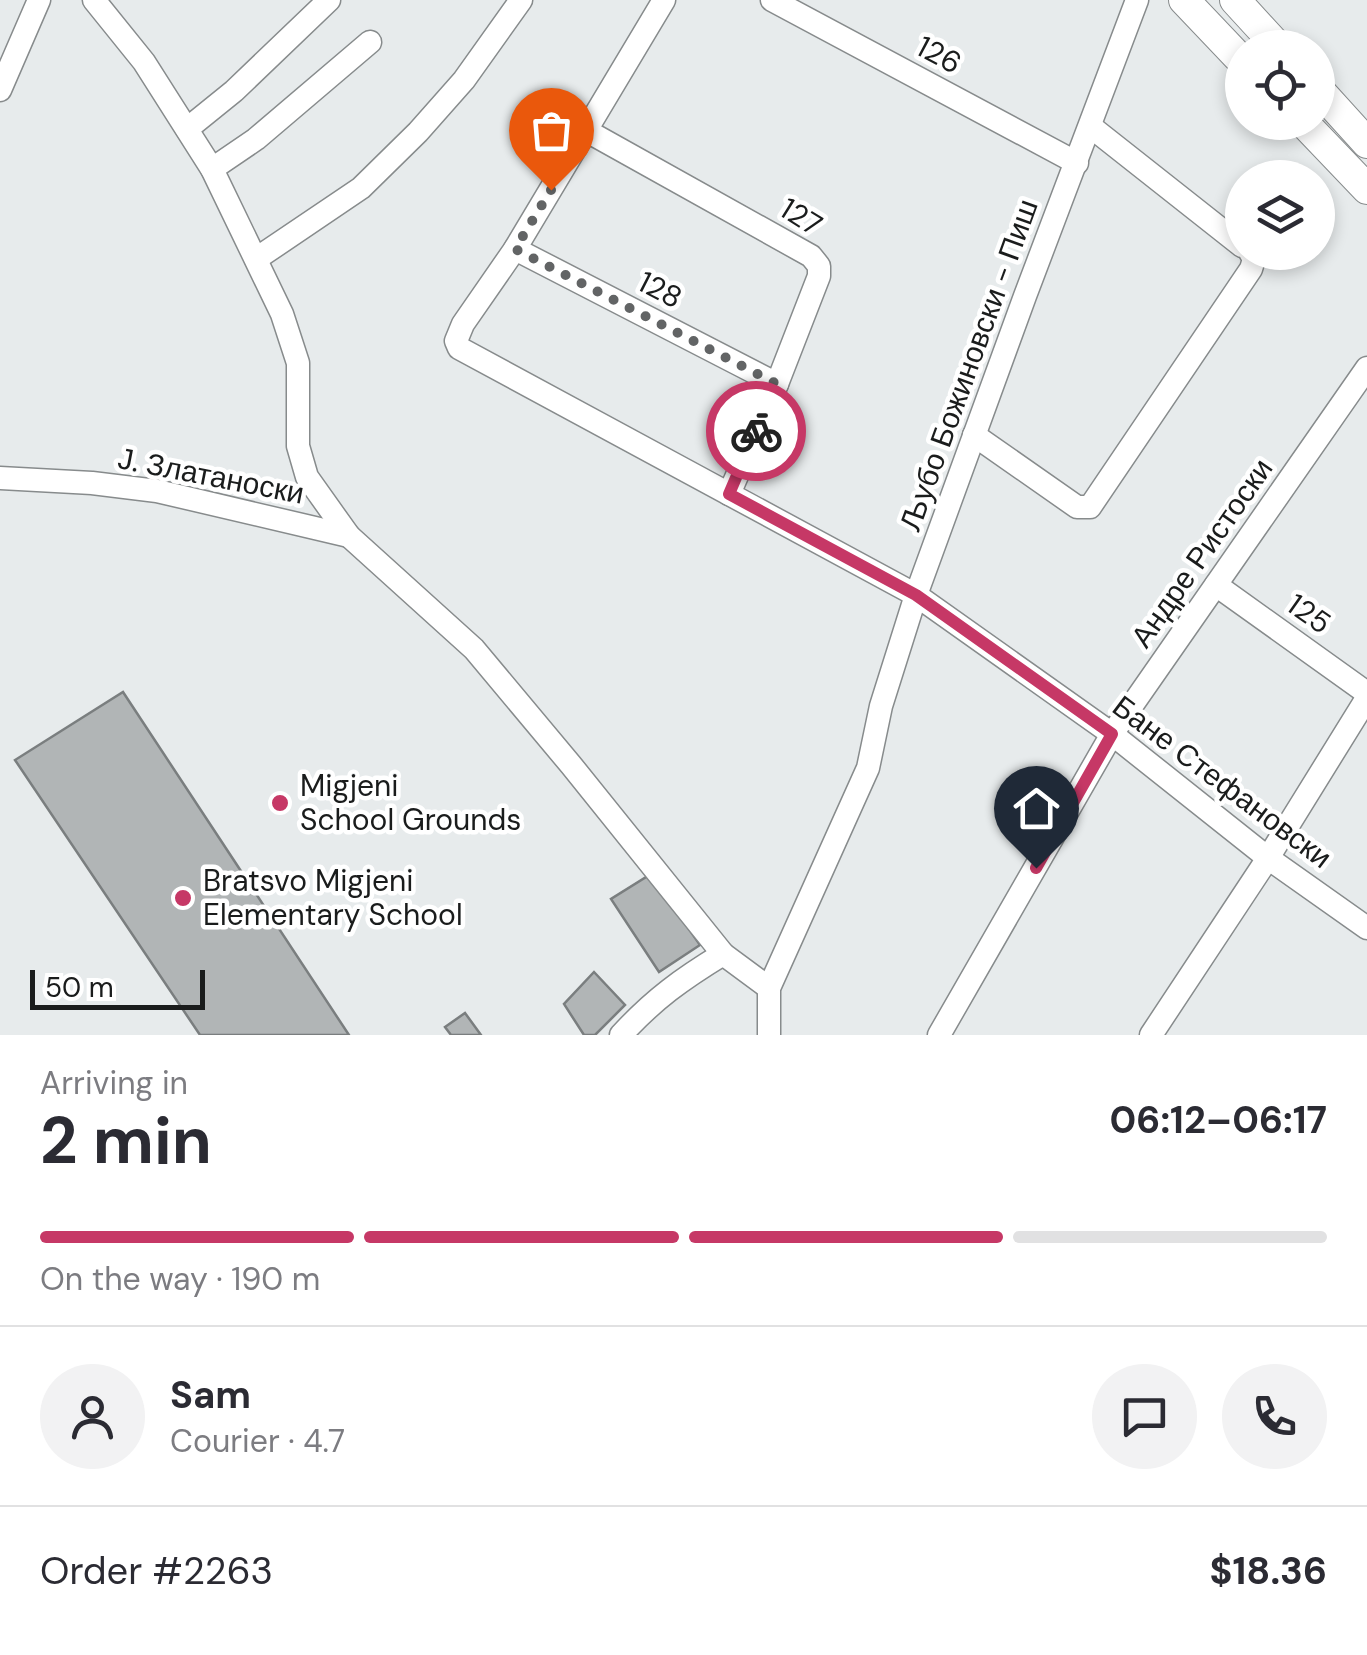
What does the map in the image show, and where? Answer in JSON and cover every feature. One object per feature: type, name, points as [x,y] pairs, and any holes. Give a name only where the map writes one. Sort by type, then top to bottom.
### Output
[{"type":"main road","points":[[1184,0],[1225,42]]},
{"type":"main road","points":[[1234,0],[1262,30]]},
{"type":"main road","points":[[1335,108],[1367,143]]},
{"type":"main road","points":[[1320,140],[1367,188]]},
{"type":"street","points":[[2,78],[39,0]]},
{"type":"street","points":[[94,0],[144,62],[212,170],[282,314],[298,363],[298,446],[307,477],[350,536],[474,649],[723,954],[769,988]]},
{"type":"street","points":[[188,130],[328,0]]},
{"type":"street","points":[[256,259],[361,188],[404,146],[464,80],[521,0]]},
{"type":"street","name":"Бане Стефановски","points":[[664,0],[515,249],[463,324],[456,341],[459,348],[916,595],[1112,734],[1268,858],[1367,928]]},
{"type":"street","name":"126","points":[[772,0],[1077,163]]},
{"type":"street","name":"Љубо Божиновски - Пиш","points":[[769,1035],[769,988],[868,768],[881,706],[916,595],[1138,0]]},
{"type":"street","points":[[212,170],[256,139],[370,42]]},
{"type":"street","points":[[1090,126],[1225,233]]},
{"type":"street","name":"127","points":[[587,131],[811,256],[819,266],[819,276],[777,384],[729,494]]},
{"type":"street","name":"128","points":[[515,249],[777,384]]},
{"type":"street","points":[[974,435],[1077,507],[1090,507],[1250,270]]},
{"type":"street","name":"Андре Ристоски","points":[[940,1035],[1112,734],[1367,368]]},
{"type":"street","name":"Ј. Златаноски","points":[[0,478],[158,490],[350,536]]},
{"type":"street","name":"125","points":[[1216,585],[1367,695]]},
{"type":"street","points":[[1152,1035],[1268,858],[1367,695]]},
{"type":"street","points":[[621,1035],[646,1008],[681,980],[723,954]]},
{"type":"building","name":"Bratsvo Migjeni Elementary School","points":[[123,692],[349,1035],[200,1035],[15,760]]},
{"type":"building","points":[[651,874],[700,945],[659,972],[611,899]]},
{"type":"building","points":[[594,972],[625,1005],[595,1035],[584,1035],[564,1004]]},
{"type":"building","points":[[465,1013],[481,1035],[451,1035],[445,1027]]},
{"type":"way so far","points":[[551,190],[515,249],[777,384],[756,431]]},
{"type":"place","name":"Migjeni School Grounds","points":[[280,803]]},
{"type":"place","name":"Bratsvo Migjeni Elementary School","points":[[183,898]]},
{"type":"route","points":[[756,431],[729,494],[916,595],[1112,734],[1036,868]]}]
